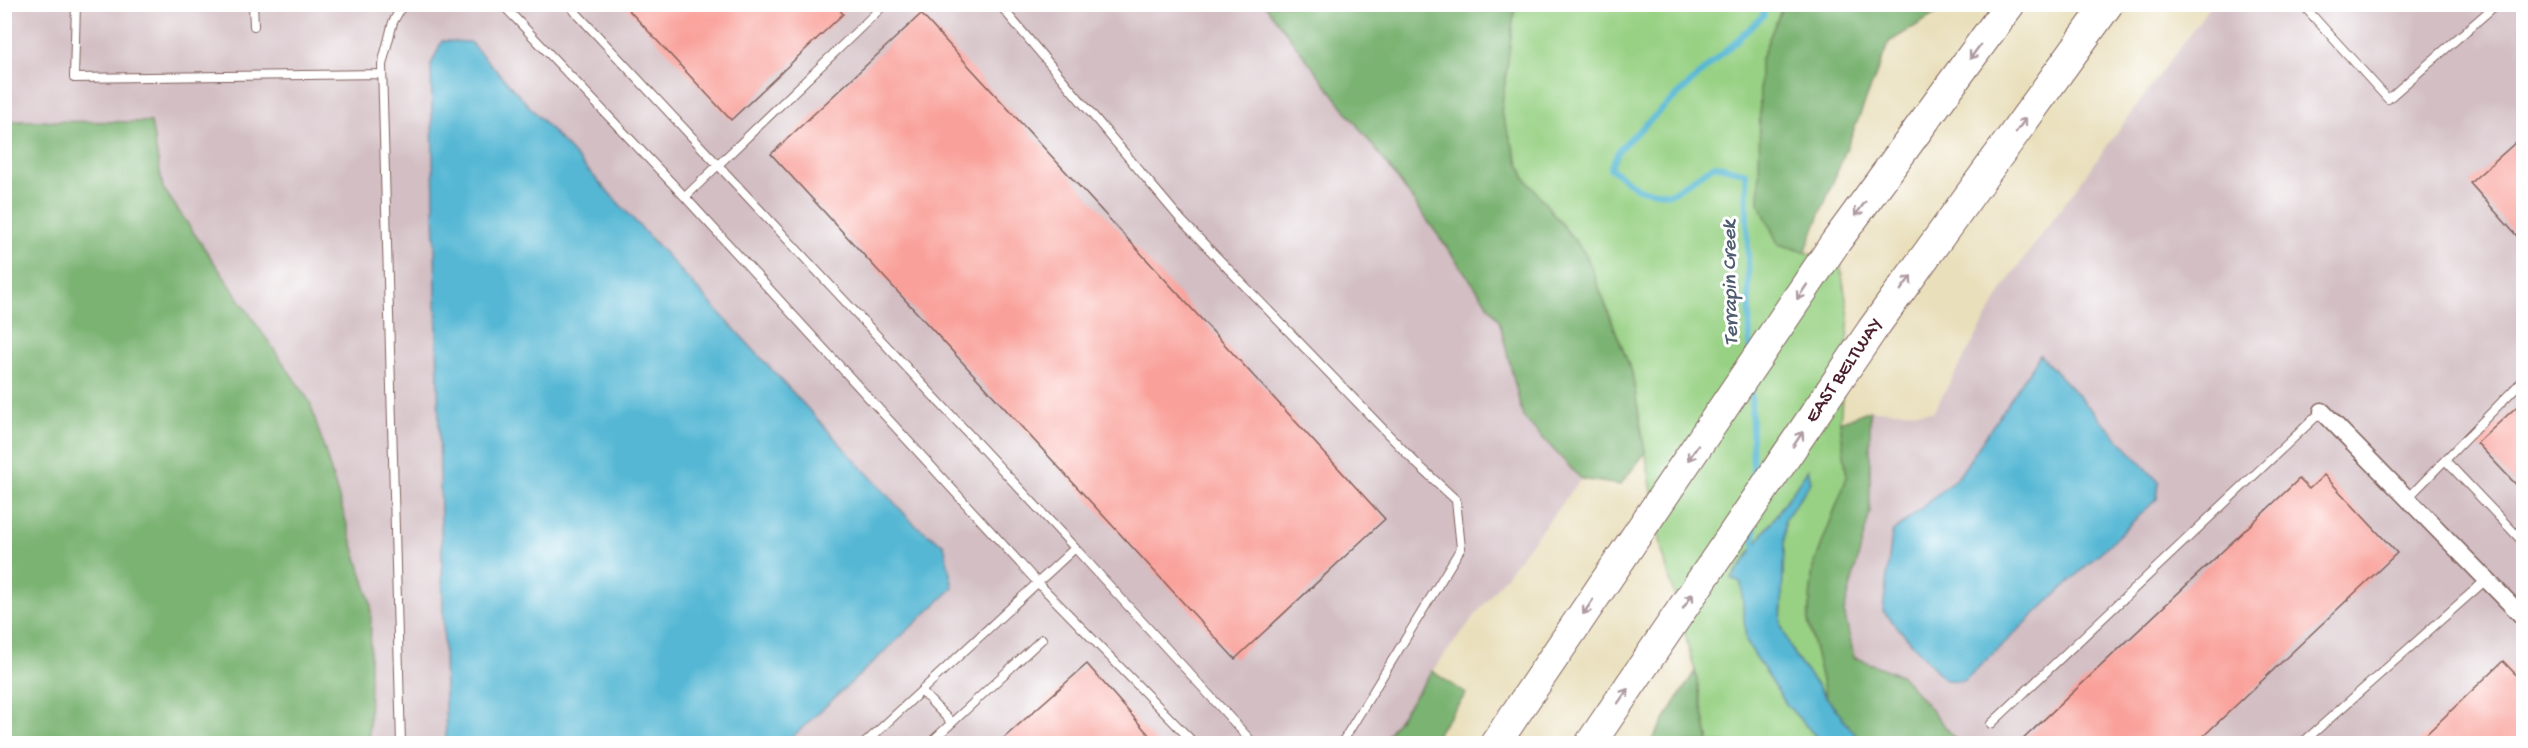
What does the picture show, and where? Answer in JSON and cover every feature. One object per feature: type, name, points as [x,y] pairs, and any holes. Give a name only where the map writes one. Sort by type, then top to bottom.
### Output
[{"type":"highway","points":[[1495,744],[1835,243],[2010,4]]},
{"type":"highway","name":"EAST BELTWAY","points":[[1590,744],[1872,330],[2108,4]]},
{"type":"street","points":[[2322,411],[2523,618]]},
{"type":"lane","points":[[76,4],[74,78],[382,74]]},
{"type":"lane","points":[[253,4],[254,26]]},
{"type":"lane","points":[[401,744],[382,65],[393,22],[403,4]]},
{"type":"lane","points":[[502,4],[685,197],[1039,584],[1196,744]]},
{"type":"lane","points":[[568,4],[1075,548],[1254,744]]},
{"type":"lane","points":[[685,197],[885,4]]},
{"type":"lane","points":[[999,4],[1182,221],[1407,453],[1456,500],[1461,548],[1341,744]]},
{"type":"lane","points":[[2302,4],[2388,99],[2497,4]]},
{"type":"lane","points":[[2408,498],[2523,379]]},
{"type":"lane","points":[[1991,724],[2322,411]]},
{"type":"lane","points":[[2445,460],[2523,543]]},
{"type":"lane","points":[[864,744],[1039,584],[1075,548]]},
{"type":"lane","points":[[2301,744],[2487,579]]},
{"type":"lane","points":[[930,744],[1042,639]]},
{"type":"lane","points":[[922,692],[952,723]]},
{"type":"shaded area","points":[[5,5],[1265,5],[1389,167],[1499,320],[1523,417],[1581,479],[1432,671],[1382,743],[369,743],[371,604],[310,402],[163,188],[151,123],[5,121]]},
{"type":"shaded area","points":[[2211,5],[2523,5],[2523,743],[1959,743],[1902,676],[1855,657],[1844,612],[1870,512],[1870,410],[1933,412],[2009,279]]},
{"type":"green space","points":[[1265,5],[1515,5],[1501,113],[1524,177],[1586,255],[1632,373],[1645,453],[1620,485],[1581,479],[1523,417],[1499,320],[1389,167]]},
{"type":"green space","points":[[1515,5],[1783,5],[1760,61],[1778,244],[1840,263],[1849,317],[1840,422],[1847,477],[1813,568],[1808,621],[1826,697],[1795,657],[1781,625],[1785,519],[1811,482],[1808,469],[1732,578],[1741,581],[1746,641],[1786,704],[1822,743],[1709,743],[1695,671],[1662,551],[1632,373],[1586,255],[1524,177],[1501,113]]},
{"type":"green space","points":[[1783,5],[1950,5],[1889,42],[1805,252],[1778,244],[1759,203],[1760,61]]},
{"type":"green space","points":[[5,121],[151,122],[163,188],[310,402],[371,604],[369,743],[5,743]]},
{"type":"green space","points":[[1870,410],[1870,512],[1844,612],[1854,657],[1902,676],[1959,743],[1862,743],[1826,697],[1808,621],[1813,568],[1847,477],[1840,422]]},
{"type":"green space","points":[[1432,671],[1466,694],[1430,743],[1382,743]]},
{"type":"green space","points":[[1695,671],[1709,743],[1650,743]]},
{"type":"water","points":[[442,41],[470,42],[914,524],[944,545],[953,588],[786,743],[446,743],[431,65]]},
{"type":"water","points":[[2040,355],[2159,482],[2157,499],[1964,681],[1945,680],[1883,611],[1892,533],[1959,476]]},
{"type":"water","points":[[1808,469],[1811,482],[1785,519],[1781,625],[1795,657],[1862,743],[1822,743],[1786,704],[1746,641],[1741,582],[1732,579]]},
{"type":"building","points":[[623,4],[835,4],[843,14],[731,120]]},
{"type":"building","points":[[921,14],[1385,519],[1235,659],[771,154]]},
{"type":"building","points":[[2524,135],[2524,244],[2470,183]]},
{"type":"building","points":[[2524,400],[2524,493],[2477,443]]},
{"type":"building","points":[[2324,475],[2397,553],[2195,744],[2018,744],[2299,479],[2309,489]]},
{"type":"building","points":[[2503,661],[2524,683],[2524,744],[2416,744]]},
{"type":"building","points":[[1087,664],[1157,744],[997,744]]},
{"type":"waterway","name":"Terrapin Creek","points":[[1750,349],[1746,173],[1715,165],[1670,194],[1638,189],[1610,168],[1620,148],[1764,15],[1763,4]]},
{"type":"waterway","name":"Terrapin Creek","points":[[1751,387],[1753,484]]},
{"type":"waterway","name":"Terrapin Creek","points":[[1754,521],[1755,553]]}]
